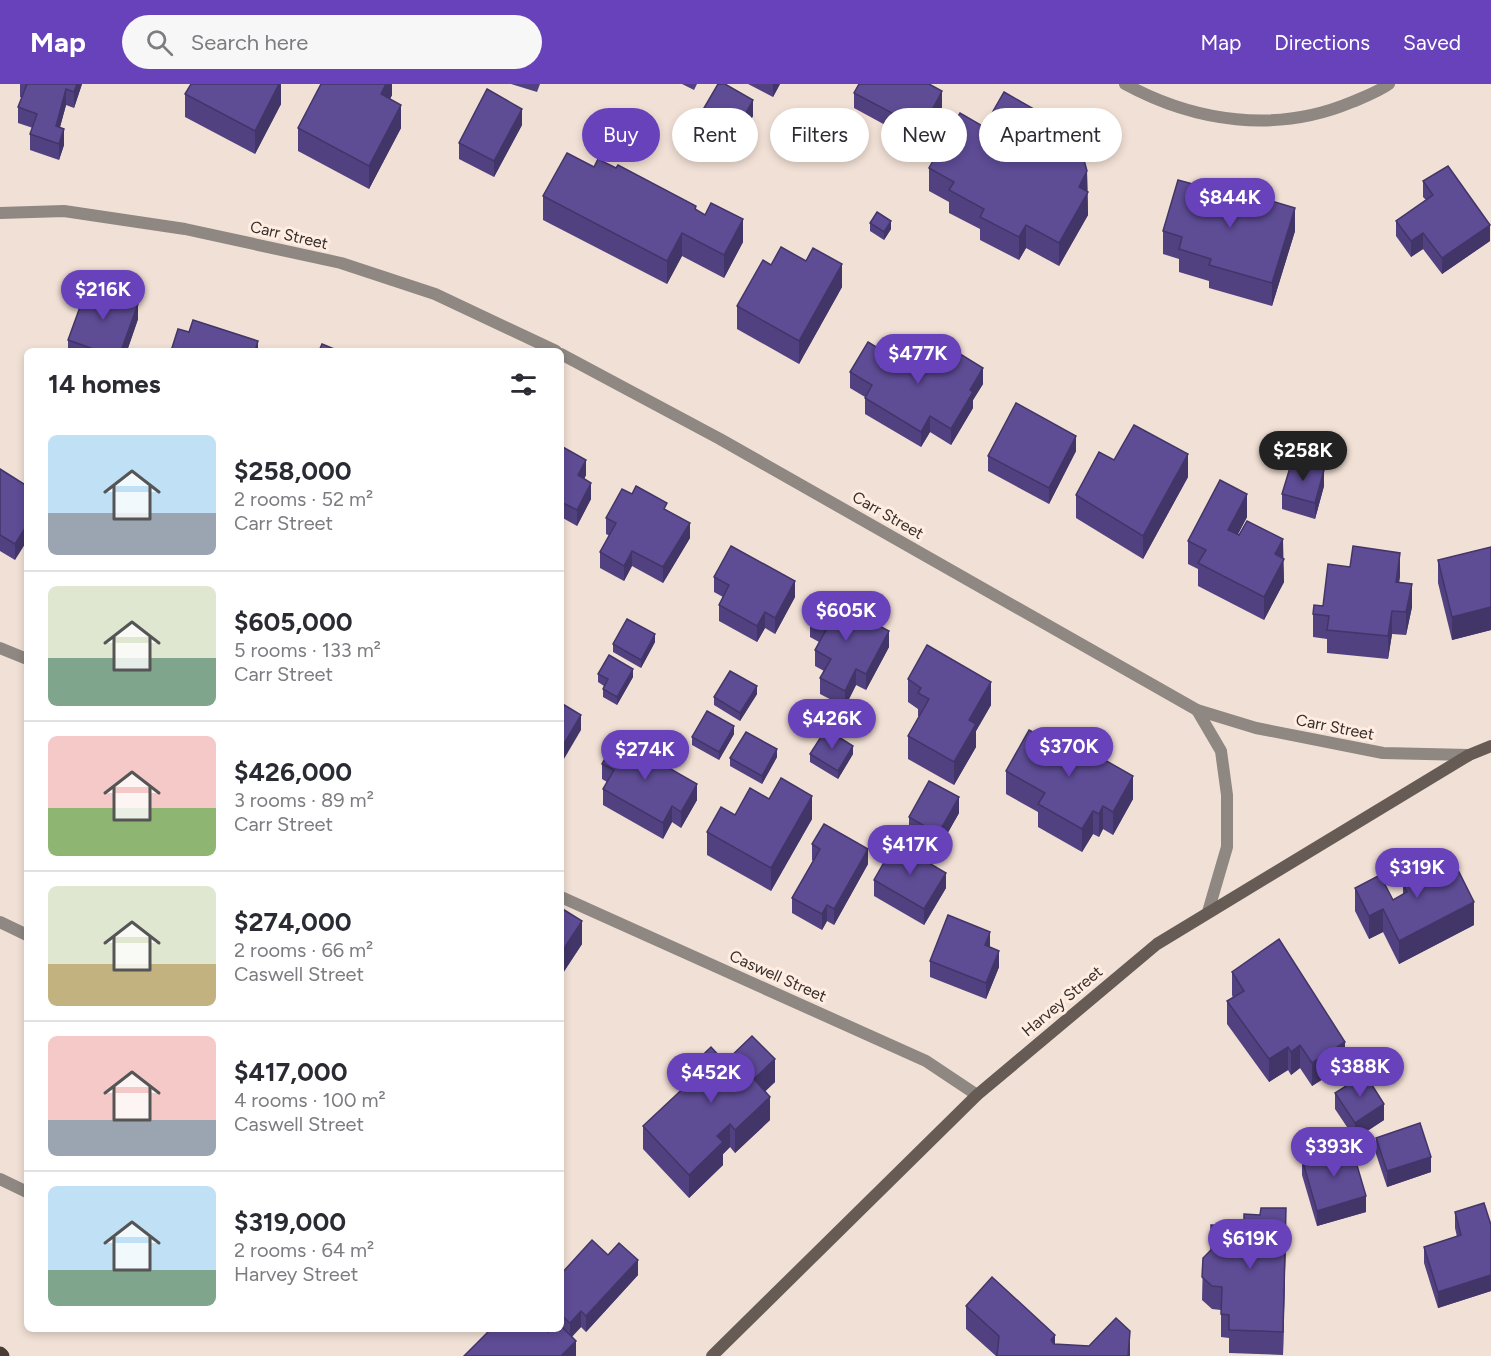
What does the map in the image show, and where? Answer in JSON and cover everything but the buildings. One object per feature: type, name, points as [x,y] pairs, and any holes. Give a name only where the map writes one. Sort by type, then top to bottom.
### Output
[{"type":"street","points":[[1125,84],[1149,97],[1199,114],[1254,122],[1322,114],[1389,84]]},
{"type":"street","name":"Carr Street","points":[[0,213],[63,211],[174,227],[341,263],[435,294],[550,348]]},
{"type":"street","name":"Carr Street","points":[[564,356],[720,439],[1197,710],[1256,728],[1383,753],[1469,755]]},
{"type":"street","points":[[0,648],[24,658]]},
{"type":"street","points":[[1197,710],[1221,752],[1227,795],[1227,847],[1208,912]]},
{"type":"street","name":"Harvey Street","points":[[712,1356],[977,1095],[1157,944],[1469,755],[1491,746]]},
{"type":"street","name":"Caswell Street","points":[[564,898],[926,1061],[977,1095]]},
{"type":"street","points":[[0,922],[24,934]]},
{"type":"street","points":[[0,1179],[24,1191]]}]
